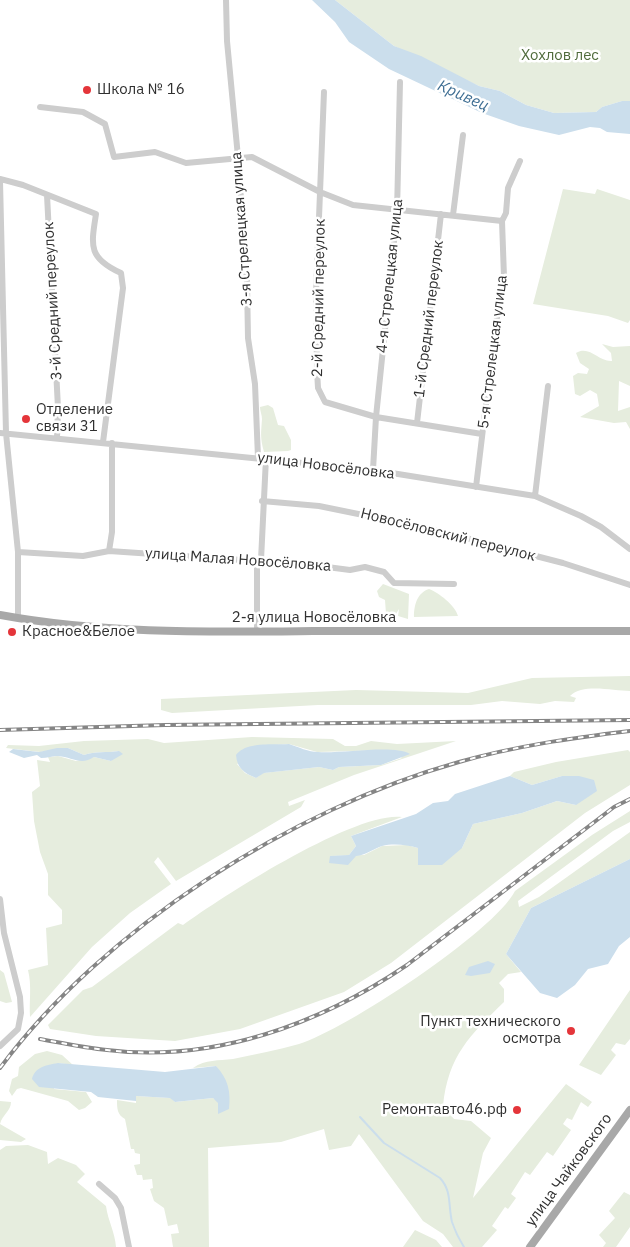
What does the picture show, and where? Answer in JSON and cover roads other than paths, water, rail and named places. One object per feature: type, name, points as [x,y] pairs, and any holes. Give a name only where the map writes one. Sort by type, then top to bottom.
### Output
[{"type":"main road","name":"2-я улица Новосёловка","points":[[0,615],[114,629],[257,632],[630,630]]},
{"type":"main road","name":"улица Чайковского","points":[[530,1247],[630,1110]]},
{"type":"street","name":"3-я Стрелецкая улица","points":[[226,0],[227,41],[238,157],[240,210],[248,283],[248,338],[255,384],[262,458],[257,632]]},
{"type":"street","name":"4-я Стрелецкая улица","points":[[373,470],[376,417],[397,212],[400,82]]},
{"type":"street","name":"2-й Средний переулок","points":[[324,92],[316,293],[318,388],[325,402],[376,417],[482,434]]},
{"type":"street","points":[[40,107],[83,112],[105,124],[114,157],[155,152],[186,163],[252,157],[320,192],[353,205],[397,212],[442,214],[502,221]]},
{"type":"street","points":[[453,215],[463,135]]},
{"type":"street","name":"5-я Стрелецкая улица","points":[[476,487],[504,277],[502,221],[506,213],[508,188],[520,161]]},
{"type":"street","points":[[18,618],[18,552],[3,433],[0,180],[10,180],[96,214],[92,242],[94,251],[97,258],[104,265],[121,273],[123,288],[103,442]]},
{"type":"street","name":"3-й Средний переулок","points":[[48,195],[58,408],[57,438]]},
{"type":"street","name":"1-й Средний переулок","points":[[416,423],[442,214]]},
{"type":"street","points":[[534,496],[548,386]]},
{"type":"street","name":"улица Новосёловка","points":[[3,433],[373,470],[534,496],[581,516],[607,531],[630,549]]},
{"type":"street","points":[[109,551],[112,532],[112,443]]},
{"type":"street","name":"Новосёловский переулок","points":[[262,501],[319,506],[427,528],[563,563],[630,585]]},
{"type":"street","name":"улица Малая Новосёловка","points":[[18,552],[83,556],[109,551],[259,560],[350,570],[365,567],[384,572],[394,583],[454,584]]},
{"type":"street","points":[[0,899],[4,933],[20,997],[18,1029],[0,1046]]},
{"type":"street","points":[[99,1184],[115,1198],[121,1208],[129,1247]]},
{"type":"water","name":"Кривец","points":[[312,0],[335,0],[394,46],[421,56],[479,86],[500,91],[526,105],[554,113],[596,112],[602,107],[622,101],[630,101],[630,134],[607,132],[600,128],[590,127],[559,135],[519,126],[482,113],[389,69],[349,42],[335,22]]},
{"type":"water","points":[[289,744],[315,752],[392,750],[410,754],[381,765],[339,767],[333,770],[319,767],[264,773],[256,778],[245,772],[238,763],[236,755],[246,748],[260,745]]},
{"type":"water","points":[[57,748],[68,748],[84,755],[119,751],[123,754],[111,761],[94,757],[81,761],[58,756],[41,758],[37,755],[24,758],[9,752],[13,749],[39,752]]},
{"type":"water","points":[[510,776],[532,785],[562,776],[579,776],[594,780],[597,791],[576,805],[557,801],[522,813],[473,824],[462,848],[442,865],[418,865],[418,848],[405,845],[382,846],[356,856],[348,865],[329,863],[330,856],[349,855],[356,846],[351,836],[416,814],[433,803],[448,801],[455,794]]},
{"type":"water","points":[[630,859],[630,937],[619,946],[608,964],[588,969],[575,985],[557,998],[540,993],[506,954],[531,908]]},
{"type":"water","points":[[488,961],[495,964],[490,973],[465,975],[469,967]]},
{"type":"water","points":[[58,1063],[165,1072],[216,1066],[228,1086],[230,1097],[229,1109],[218,1114],[218,1103],[213,1098],[175,1102],[170,1098],[136,1096],[136,1101],[98,1097],[91,1092],[39,1087],[32,1079],[33,1075],[38,1069]]},
{"type":"waterway","points":[[360,1117],[384,1143],[440,1178],[448,1193],[452,1222],[464,1247]]},
{"type":"railway","points":[[0,730],[165,725],[630,720]]},
{"type":"railway","points":[[0,1068],[43,1017],[92,968],[147,922],[206,880],[268,843],[331,810],[396,783],[459,762],[501,751],[544,743],[630,731]]},
{"type":"railway","points":[[40,1039],[107,1050],[147,1052],[187,1050],[226,1044],[302,1021],[374,986],[407,965],[614,807],[630,799]]},
{"type":"place","name":"Школа № 16","points":[[87,90]]},
{"type":"place","name":"Отделение связи 31","points":[[26,419]]},
{"type":"place","name":"Красное&Белое","points":[[12,632]]},
{"type":"place","name":"Пункт технического осмотра","points":[[571,1031]]},
{"type":"place","name":"Ремонтавто46.рф","points":[[517,1110]]},
{"type":"park label","name":"Хохлов лес","points":[[560,56]]}]
